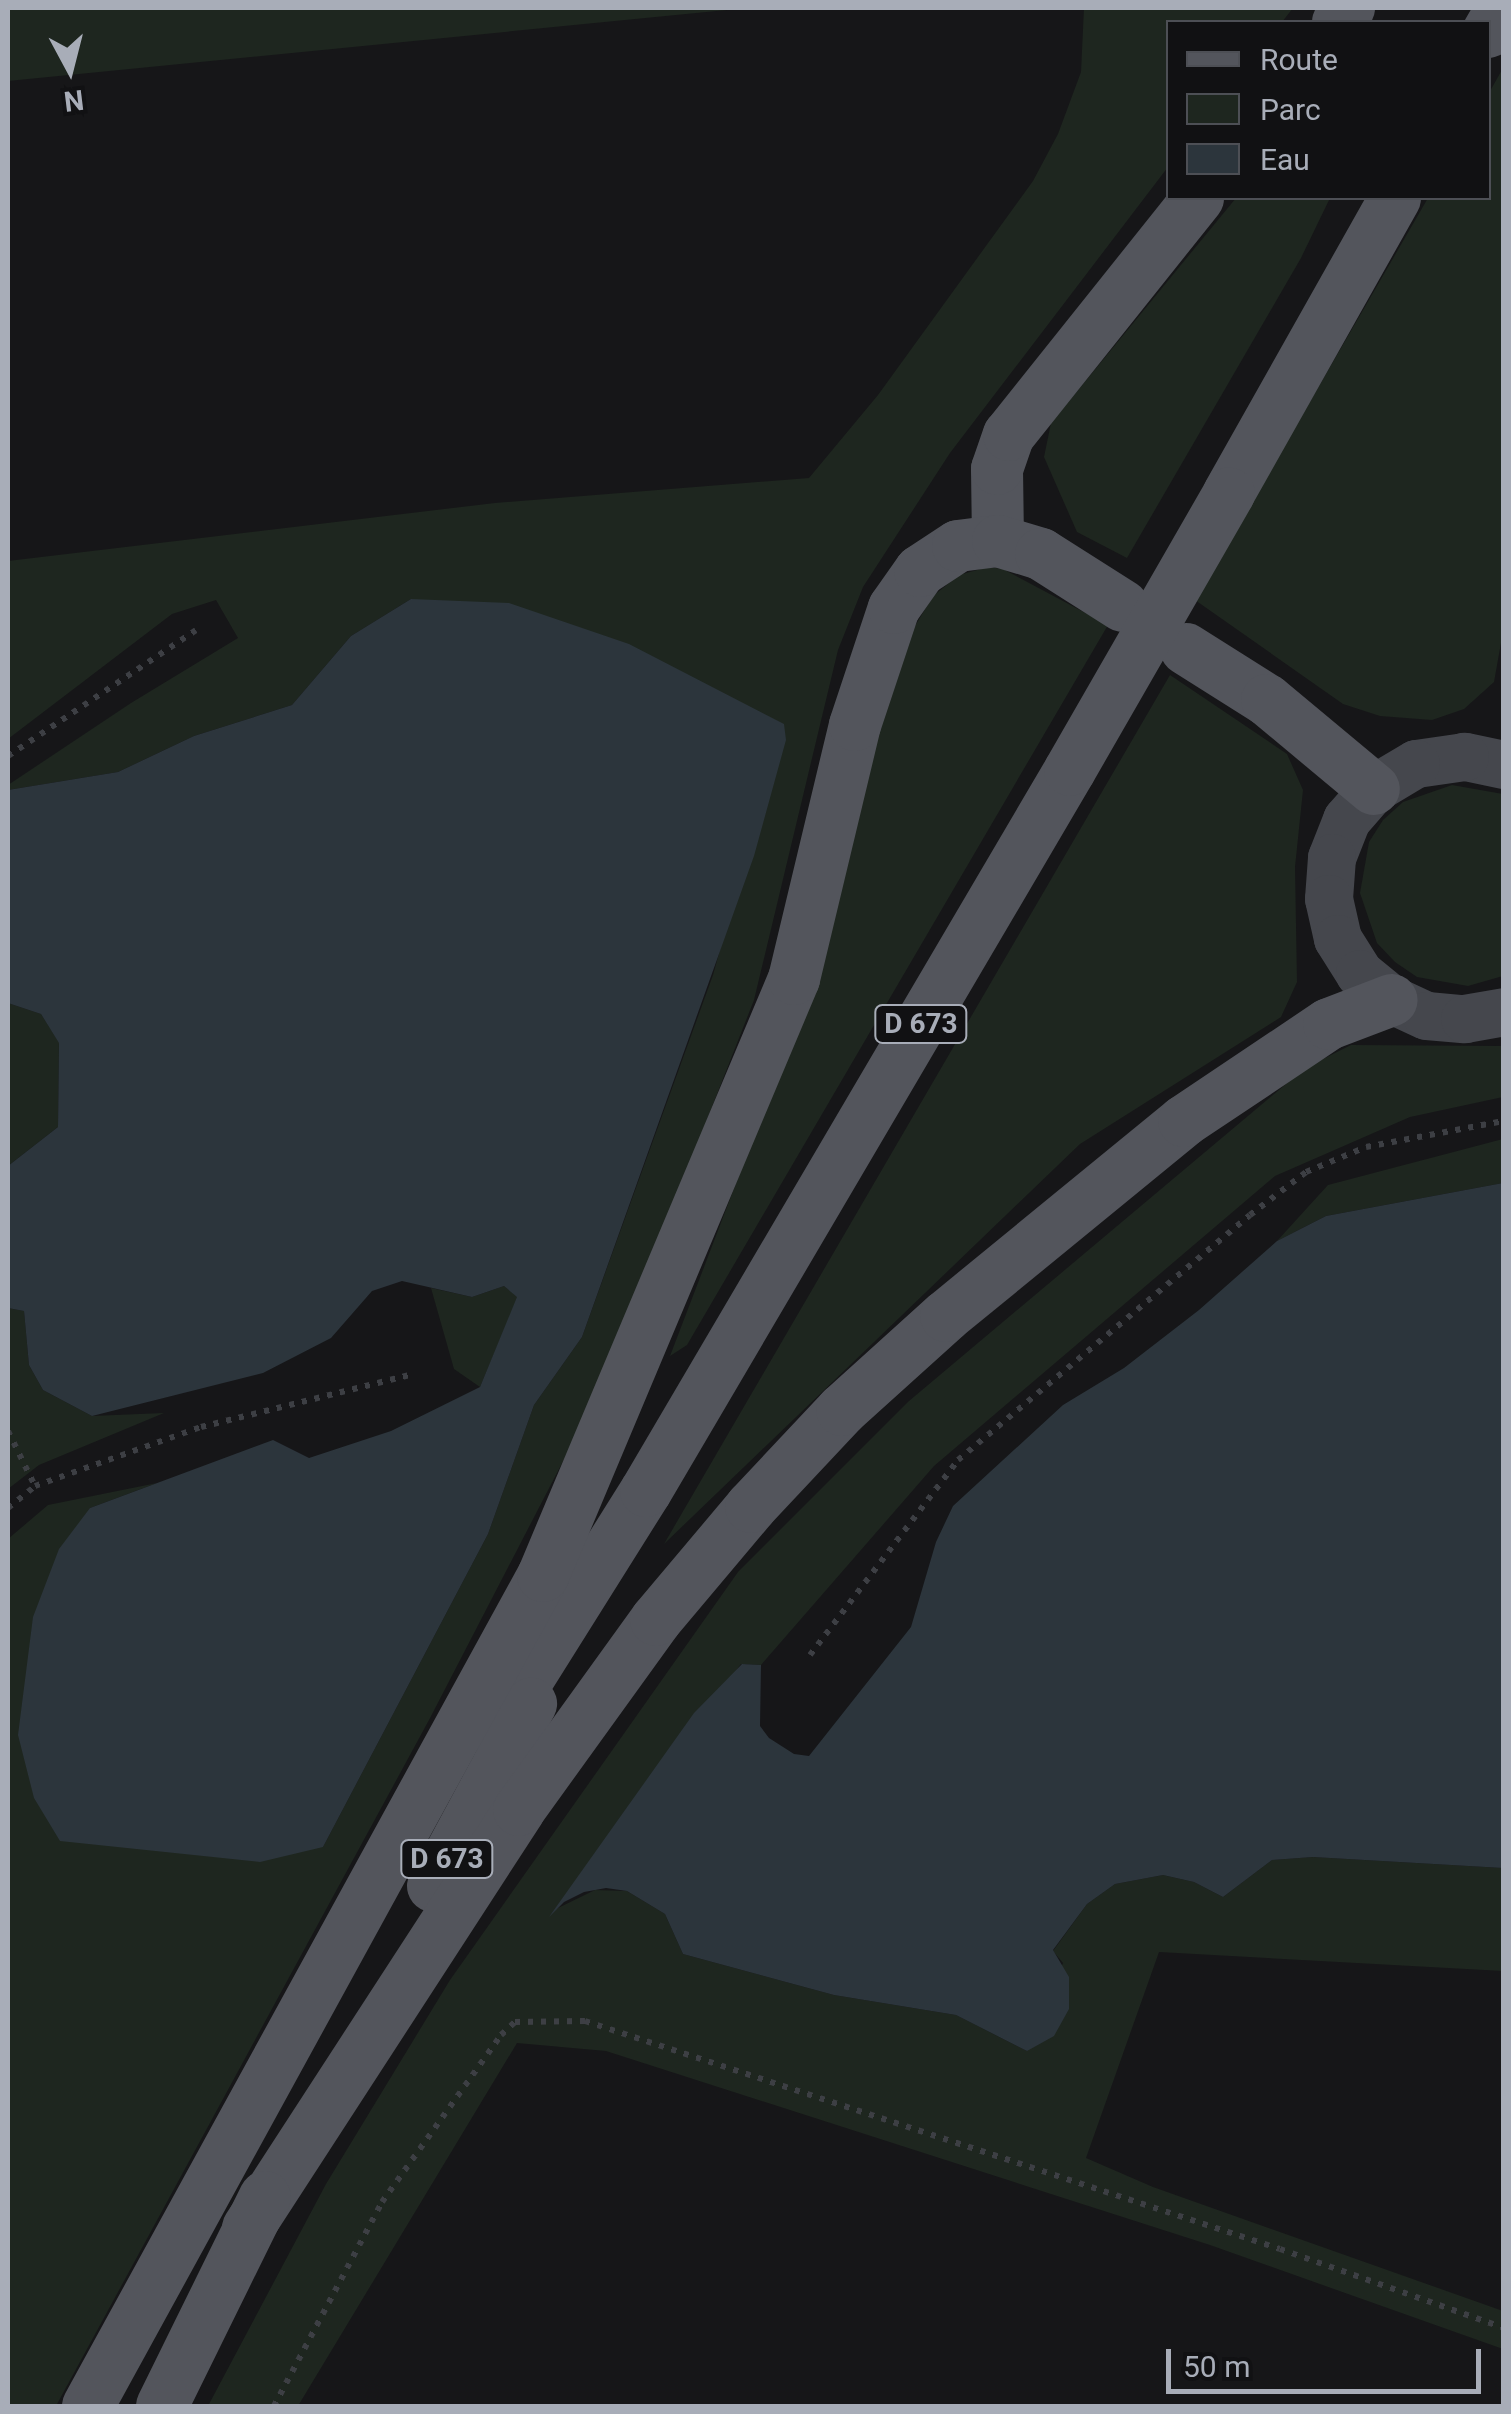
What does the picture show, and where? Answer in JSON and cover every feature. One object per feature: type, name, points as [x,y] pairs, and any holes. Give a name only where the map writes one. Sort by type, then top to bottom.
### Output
[{"type":"main road","points":[[998,541],[997,469],[1009,435],[1196,200]]},
{"type":"main road","name":"D 673","points":[[88,2406],[206,2193],[646,1491],[1070,770],[1395,200]]},
{"type":"main road","points":[[206,2193],[543,1576],[794,979],[855,725],[894,608],[920,570],[958,546],[998,541],[1041,554],[1122,606]]},
{"type":"main road","points":[[1186,649],[1268,700],[1374,789]]},
{"type":"main road","points":[[1504,765],[1466,757],[1416,764],[1374,789],[1342,833],[1332,858],[1329,899],[1338,939],[1360,974],[1392,1000],[1427,1016],[1465,1020],[1504,1012]]},
{"type":"main road","points":[[248,2228],[519,1810],[656,1620],[803,1452],[946,1316],[1184,1121],[1329,1024],[1392,1000]]},
{"type":"main road","name":"D 673","points":[[162,2406],[248,2228],[646,1491]]},
{"type":"path","points":[[8,756],[196,630]]},
{"type":"path","points":[[810,1655],[958,1460],[1306,1172],[1366,1147],[1504,1121]]},
{"type":"path","points":[[8,1508],[35,1486],[201,1426],[410,1376]]},
{"type":"path","points":[[8,1431],[35,1486]]},
{"type":"path","points":[[274,2406],[382,2202],[501,2034],[514,2022],[585,2021],[1280,2248],[1504,2328]]},
{"type":"green space","points":[[8,8],[747,8],[8,81]]},
{"type":"green space","points":[[1084,8],[1293,8],[1284,20],[1166,20],[1166,170],[950,453],[863,587],[838,650],[754,1000],[603,1384],[429,1720],[56,2406],[8,2406],[8,1539],[48,1505],[157,1483],[90,1508],[323,1847],[488,1534],[534,1405],[582,1337],[713,975],[783,724],[411,599],[351,636],[292,705],[194,736],[118,772],[8,790],[8,785],[131,703],[238,638],[216,600],[172,614],[8,739],[8,561],[495,503],[809,478],[878,395],[1033,181],[1058,134],[1081,72]]},
{"type":"green space","points":[[1503,68],[1504,626],[1494,682],[1464,709],[1432,720],[1380,716],[1343,704],[1195,600],[1427,200],[1491,200],[1491,89]]},
{"type":"green space","points":[[1234,200],[1329,200],[1301,258],[1127,558],[1077,532],[1044,457],[1051,423]]},
{"type":"green space","points":[[988,567],[1003,569],[1108,625],[687,1345],[670,1356],[808,995],[888,690],[909,636],[933,596],[959,575]]},
{"type":"green space","points":[[1170,675],[1287,754],[1303,790],[1295,867],[1297,982],[1281,1017],[1080,1144],[664,1544]]},
{"type":"green space","points":[[1452,785],[1503,794],[1503,976],[1468,986],[1417,977],[1395,962],[1377,943],[1360,893],[1369,842],[1383,820],[1403,802]]},
{"type":"green space","points":[[8,1003],[41,1014],[59,1042],[58,1127],[8,1166]]},
{"type":"green space","points":[[1351,1045],[1503,1046],[1503,1097],[1410,1117],[1275,1176],[934,1466],[761,1665],[741,1664],[556,1909],[595,1890],[627,1891],[665,1914],[683,1954],[834,1995],[956,2015],[1027,2051],[1063,1963],[1053,1951],[1087,1904],[1115,1884],[1163,1875],[1194,1882],[1223,1897],[1272,1860],[1313,1857],[1503,1868],[1503,1971],[1159,1952],[1086,2158],[1153,2187],[1503,2311],[1503,2349],[1210,2245],[606,2051],[517,2043],[298,2406],[208,2406],[326,2184],[450,1980],[738,1572],[909,1401],[1305,1068]]},
{"type":"green space","points":[[1503,1139],[1503,1183],[1326,1216],[1277,1241],[1328,1185]]},
{"type":"green space","points":[[504,1286],[518,1297],[480,1387],[454,1369],[431,1288],[472,1297]]},
{"type":"green space","points":[[8,1308],[24,1311],[29,1365],[43,1390],[92,1416],[164,1413],[39,1465],[8,1489]]},
{"type":"water","points":[[411,599],[509,603],[629,644],[784,724],[786,740],[754,856],[582,1337],[534,1405],[488,1534],[323,1847],[260,1862],[60,1841],[34,1798],[18,1735],[33,1617],[59,1549],[90,1508],[273,1440],[309,1458],[391,1431],[480,1387],[517,1297],[504,1286],[472,1297],[402,1281],[372,1291],[331,1338],[263,1373],[92,1416],[43,1390],[29,1365],[24,1311],[8,1308],[8,1166],[58,1127],[59,1043],[41,1014],[8,1003],[8,790],[118,772],[194,736],[292,705],[351,636]]},
{"type":"water","points":[[1503,1183],[1503,1868],[1313,1857],[1272,1860],[1223,1897],[1194,1882],[1163,1875],[1115,1884],[1087,1904],[1053,1950],[1069,1977],[1069,2009],[1054,2036],[1027,2051],[956,2015],[834,1995],[683,1954],[665,1914],[627,1891],[606,1888],[584,1892],[564,1902],[549,1917],[694,1713],[742,1664],[761,1665],[760,1726],[769,1738],[794,1754],[809,1756],[911,1627],[936,1542],[953,1506],[1063,1405],[1124,1368],[1199,1310],[1277,1241],[1326,1216]]}]
